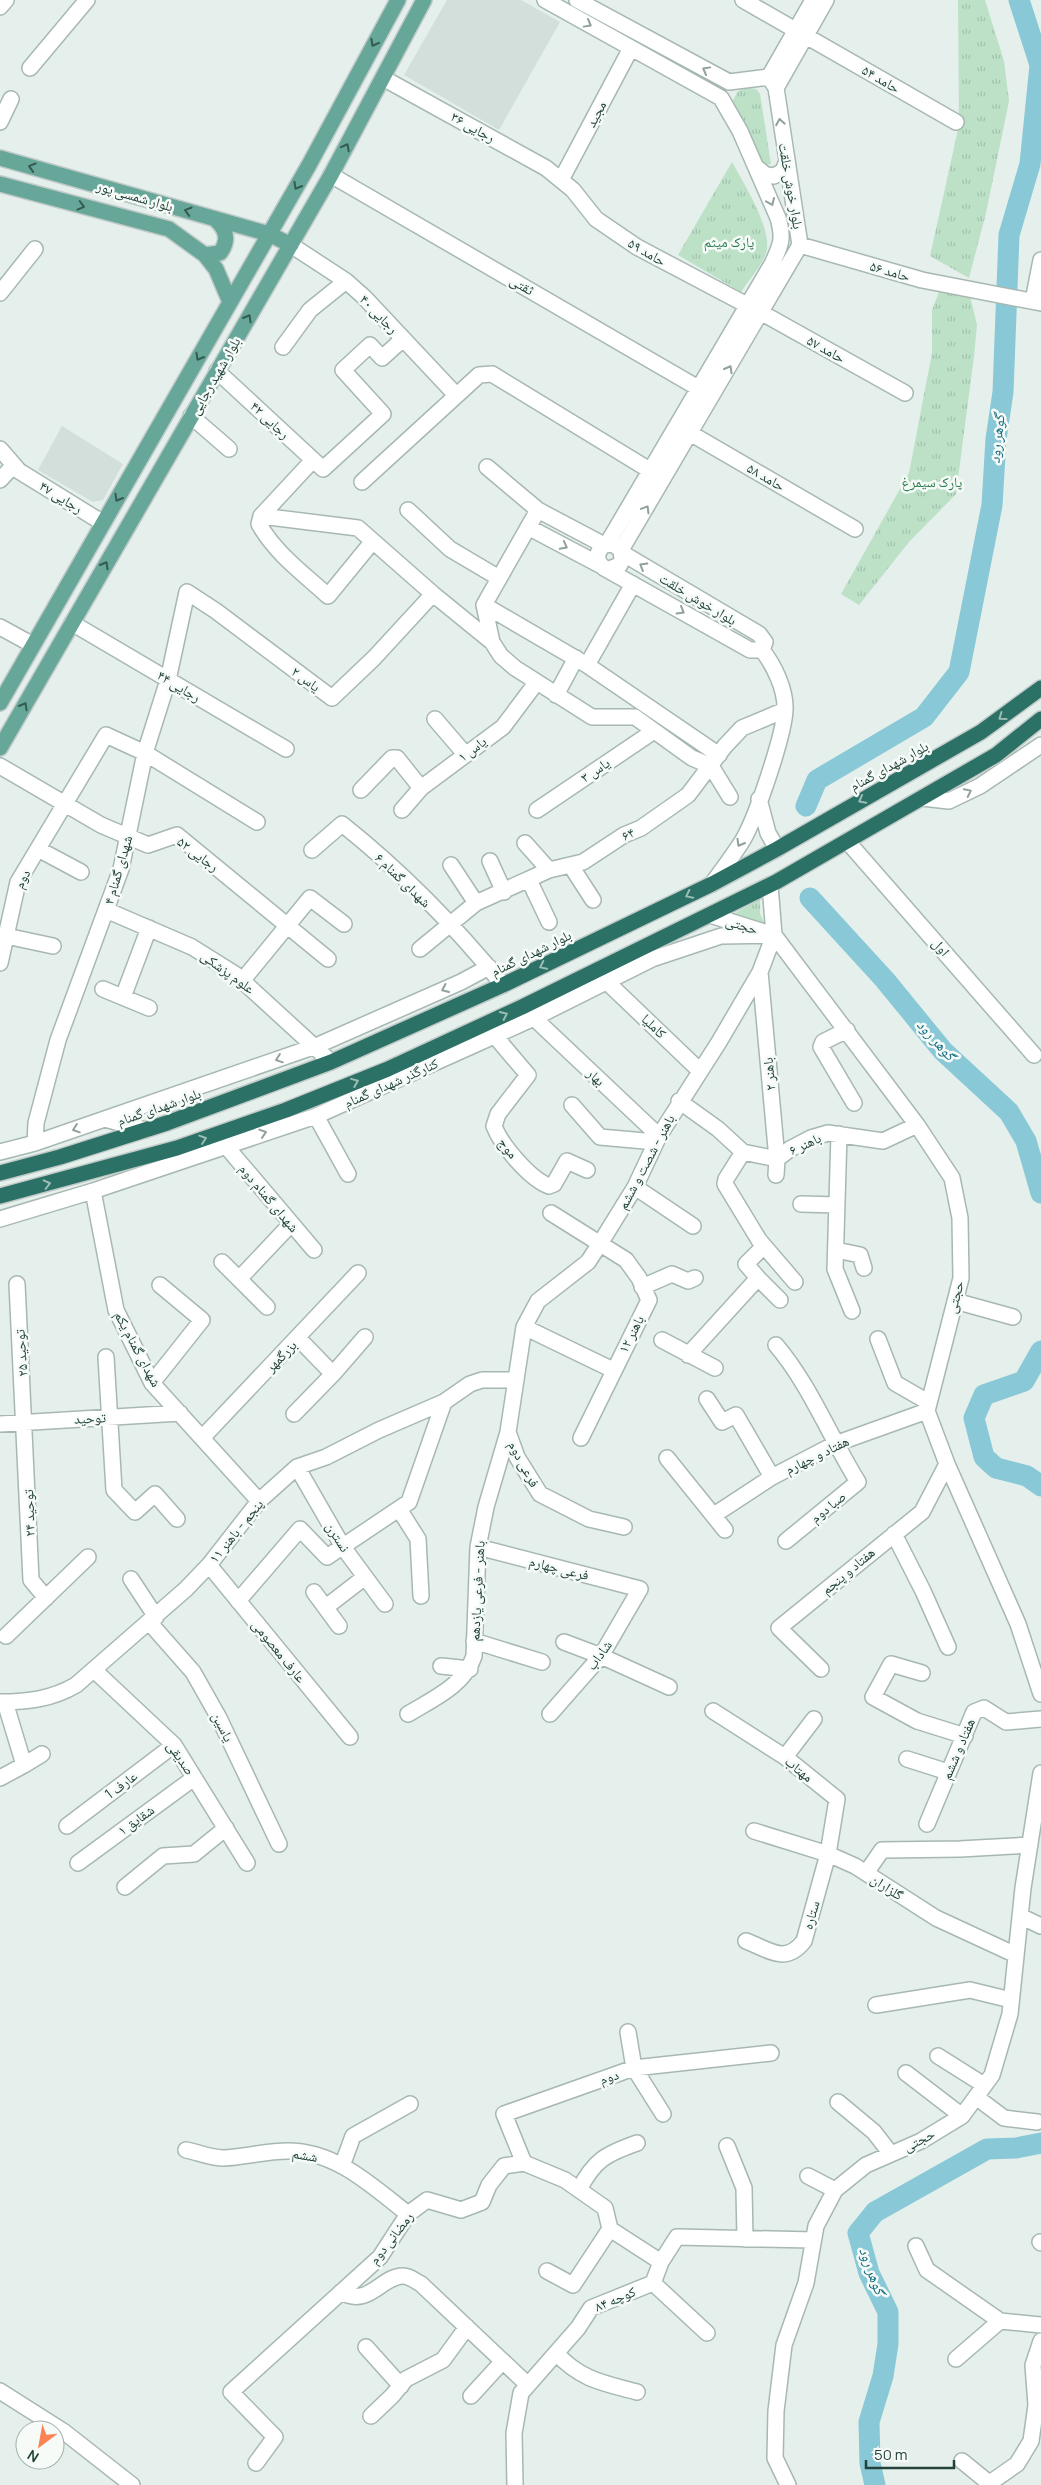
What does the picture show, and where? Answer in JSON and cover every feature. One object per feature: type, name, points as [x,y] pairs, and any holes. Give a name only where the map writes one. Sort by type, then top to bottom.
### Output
[{"type":"highway","name":"بلوار شهدای گمنام","points":[[0,1173],[60,1157],[144,1130],[331,1062],[503,985],[712,884],[777,849],[981,732],[1041,688]]},
{"type":"highway","points":[[0,1196],[177,1148],[286,1110],[388,1068],[568,984],[770,885],[996,755],[1041,719]]},
{"type":"main road","name":"بلوار شهید رجایی","points":[[0,703],[269,234],[398,0]]},
{"type":"main road","name":"بلوار شهید رجایی","points":[[0,748],[331,175],[424,0]]},
{"type":"main road","name":"بلوار شمسی پور","points":[[3,157],[269,234],[291,245]]},
{"type":"main road","name":"بلوار شمسی پور","points":[[0,184],[169,229],[205,255],[216,269],[230,302]]},
{"type":"main road","points":[[205,255],[220,252],[224,247],[225,232],[214,219]]},
{"type":"street","points":[[0,7],[6,0]]},
{"type":"street","points":[[30,68],[87,0]]},
{"type":"street","points":[[545,0],[721,98],[729,82]]},
{"type":"street","points":[[577,0],[729,82],[772,83],[801,32],[826,0]]},
{"type":"street","name":"حامد ۵۴","points":[[743,0],[956,122]]},
{"type":"street","points":[[801,32],[813,0]]},
{"type":"street","name":"مجید","points":[[561,180],[631,48]]},
{"type":"street","name":"رجایی ۳۶","points":[[383,78],[546,168],[561,180]]},
{"type":"street","name":"بلوار خوش خلقت","points":[[614,548],[691,434],[800,245],[772,83]]},
{"type":"street","name":"بلوار خوش خلقت","points":[[614,548],[651,471],[772,264],[782,240],[778,218],[740,131],[721,98]]},
{"type":"street","points":[[0,122],[11,99]]},
{"type":"street","points":[[756,167],[766,174],[774,176],[783,171],[787,162]]},
{"type":"street","name":"ثقتی","points":[[331,175],[713,397]]},
{"type":"street","name":"حامد ۵۹","points":[[561,180],[573,190],[596,219],[629,241],[747,306]]},
{"type":"street","name":"رجایی ۴۰","points":[[291,245],[346,281],[456,395]]},
{"type":"street","name":"حامد ۵۶","points":[[800,245],[922,280],[1037,302]]},
{"type":"street","points":[[0,293],[35,249]]},
{"type":"street","points":[[1037,302],[1041,260]]},
{"type":"street","points":[[283,348],[310,310],[346,281]]},
{"type":"street","name":"حامد ۵۷","points":[[747,306],[905,393]]},
{"type":"street","points":[[373,541],[328,596],[275,547],[259,524],[261,516],[318,464],[383,414],[343,370],[370,345],[382,358],[403,339]]},
{"type":"street","name":"رجایی ۴۲","points":[[217,371],[318,464]]},
{"type":"street","points":[[362,482],[479,375],[492,374],[651,471]]},
{"type":"street","points":[[191,416],[229,449]]},
{"type":"street","name":"حامد ۵۸","points":[[677,426],[855,529]]},
{"type":"street","name":"رجایی ۴۷","points":[[0,449],[16,468],[103,523]]},
{"type":"street","points":[[486,467],[538,510],[614,548],[620,565],[604,567],[598,554],[614,548]]},
{"type":"street","points":[[0,480],[16,468]]},
{"type":"street","points":[[408,510],[450,549],[499,578]]},
{"type":"street","points":[[492,642],[484,605],[538,510]]},
{"type":"street","points":[[261,516],[358,528],[432,594],[492,642],[501,656],[536,683],[592,717],[636,717],[692,758],[715,760]]},
{"type":"street","name":"بلوار خوش خلقت","points":[[528,527],[604,567],[750,650],[762,650]]},
{"type":"street","name":"بلوار خوش خلقت","points":[[614,548],[759,634],[765,642],[762,650]]},
{"type":"street","points":[[556,695],[581,662],[633,584]]},
{"type":"street","name":"یاس ۲","points":[[187,592],[216,611],[332,698],[374,658],[432,594]]},
{"type":"street","name":"شهدای گمنام ۴","points":[[35,1143],[36,1123],[58,1040],[121,869],[145,753],[168,680],[187,592]]},
{"type":"street","points":[[484,605],[581,662],[644,704],[715,760],[730,797]]},
{"type":"street","name":"رجایی ۴۴","points":[[72,623],[286,749]]},
{"type":"street","points":[[0,627],[33,645]]},
{"type":"street","name":"بلوار خوش خلقت","points":[[712,884],[742,842],[777,746],[785,710],[776,674],[762,650]]},
{"type":"street","name":"یاس ۱","points":[[402,810],[421,788],[503,727],[536,683]]},
{"type":"street","points":[[636,717],[644,704]]},
{"type":"street","name":"۶۴","points":[[420,949],[476,903],[504,892],[549,870],[566,864],[571,866],[583,862],[674,806],[688,795],[742,728],[785,710]]},
{"type":"street","points":[[435,719],[465,754]]},
{"type":"street","name":"یاس ۳","points":[[536,810],[654,731]]},
{"type":"street","points":[[66,804],[106,735],[145,753],[257,822]]},
{"type":"street","points":[[922,798],[949,801],[980,786],[1041,744]]},
{"type":"street","points":[[361,790],[392,758],[397,758],[421,788]]},
{"type":"street","name":"رجایی ۵۲","points":[[0,766],[101,825],[148,845],[177,835],[328,959]]},
{"type":"street","points":[[759,799],[768,833],[777,849]]},
{"type":"street","name":"دوم","points":[[0,963],[18,882],[66,804]]},
{"type":"street","name":"شهدای گمنام ۶","points":[[312,850],[342,824],[385,861],[489,967],[503,985]]},
{"type":"street","name":"اول","points":[[847,841],[1034,1054]]},
{"type":"street","points":[[526,843],[549,870]]},
{"type":"street","points":[[38,849],[81,872]]},
{"type":"street","points":[[490,861],[504,892]]},
{"type":"street","points":[[451,865],[476,903]]},
{"type":"street","points":[[571,866],[593,900]]},
{"type":"street","points":[[529,880],[549,922]]},
{"type":"street","name":"حجتی","points":[[770,885],[774,935],[847,1030],[952,1178],[960,1218],[961,1278],[928,1407]]},
{"type":"street","points":[[242,980],[288,927],[310,898],[344,924]]},
{"type":"street","name":"علوم پزشکی","points":[[106,910],[192,947],[242,980],[316,1046],[331,1062]]},
{"type":"street","name":"حجتی","points":[[710,914],[774,935]]},
{"type":"street","points":[[123,997],[149,928]]},
{"type":"street","points":[[652,959],[674,932]]},
{"type":"street","name":"کنارگذر شهدای گمنام","points":[[3,1221],[316,1116],[534,1018],[652,959],[721,936],[774,935]]},
{"type":"street","name":"باهنر - شصت و ششم","points":[[515,1380],[524,1327],[538,1301],[588,1262],[601,1242],[635,1187],[657,1139],[760,972],[774,935]]},
{"type":"street","points":[[6,936],[53,946]]},
{"type":"street","points":[[0,1152],[35,1143],[316,1046],[461,982],[489,967]]},
{"type":"street","name":"باهنر ۲","points":[[760,972],[777,1159],[776,1175]]},
{"type":"street","name":"کاملیا","points":[[607,982],[700,1071]]},
{"type":"street","points":[[568,984],[574,998]]},
{"type":"street","points":[[104,989],[148,1008]]},
{"type":"street","name":"بهار","points":[[534,1018],[657,1139]]},
{"type":"street","points":[[847,1030],[823,1042],[821,1047],[854,1103]]},
{"type":"street","name":"موج","points":[[494,1035],[528,1075],[498,1114],[494,1126],[498,1137],[527,1170],[543,1184],[549,1186],[554,1184],[567,1161],[587,1170]]},
{"type":"street","points":[[679,1102],[718,1129],[743,1152],[726,1179],[726,1184],[764,1246],[795,1282]]},
{"type":"street","points":[[572,1105],[600,1137],[657,1139]]},
{"type":"street","points":[[316,1116],[348,1174]]},
{"type":"street","points":[[105,1119],[144,1130]]},
{"type":"street","name":"باهنر ۶","points":[[743,1152],[777,1159],[790,1148],[811,1138],[828,1133],[883,1141],[916,1125]]},
{"type":"street","points":[[839,1134],[836,1269],[852,1311]]},
{"type":"street","name":"شهدای گمنام دوم","points":[[225,1145],[314,1250]]},
{"type":"street","points":[[122,1181],[138,1159],[167,1165]]},
{"type":"street","points":[[635,1187],[693,1226]]},
{"type":"street","name":"شهدای گمنام یکم","points":[[93,1191],[116,1310],[152,1383],[259,1501]]},
{"type":"street","points":[[801,1204],[837,1205]]},
{"type":"street","name":"باهنر ۱۲","points":[[551,1213],[601,1242],[626,1260],[639,1278],[649,1300],[580,1438]]},
{"type":"street","points":[[239,1278],[290,1224]]},
{"type":"street","points":[[764,1246],[746,1264],[780,1300]]},
{"type":"street","points":[[836,1250],[860,1255],[864,1268]]},
{"type":"street","points":[[222,1262],[267,1307]]},
{"type":"street","name":"بزرگمهر","points":[[202,1438],[358,1273]]},
{"type":"street","points":[[642,1287],[672,1274],[688,1281],[695,1278]]},
{"type":"street","points":[[688,1355],[758,1278]]},
{"type":"street","name":"توحید ۲۵","points":[[17,1284],[26,1422]]},
{"type":"street","points":[[152,1383],[202,1320],[160,1285]]},
{"type":"street","points":[[955,1301],[1012,1317]]},
{"type":"street","points":[[524,1327],[613,1370]]},
{"type":"street","points":[[294,1414],[333,1374],[365,1337]]},
{"type":"street","points":[[298,1338],[333,1374]]},
{"type":"street","points":[[878,1339],[895,1382],[928,1407],[947,1464],[1018,1624],[1041,1694]]},
{"type":"street","points":[[662,1340],[715,1368]]},
{"type":"street","points":[[776,1345],[799,1375],[835,1444]]},
{"type":"street","points":[[106,1357],[114,1490],[135,1512],[155,1494],[177,1519]]},
{"type":"street","name":"پنجم - باهنر ۱۱","points":[[2,1701],[34,1701],[62,1693],[94,1670],[152,1620],[209,1565],[259,1501],[297,1467],[326,1456],[378,1430],[444,1402],[470,1384],[482,1380],[515,1380]]},
{"type":"street","name":"باهنر - فرعی یازدهم","points":[[470,1669],[474,1656],[478,1547],[486,1507],[508,1432],[515,1380]]},
{"type":"street","points":[[707,1398],[722,1422],[736,1415],[772,1477]]},
{"type":"street","points":[[238,1601],[300,1529],[328,1557],[409,1502],[444,1402]]},
{"type":"street","name":"هفتاد و چهارم","points":[[714,1515],[772,1477],[835,1444],[928,1407]]},
{"type":"street","name":"توحید","points":[[0,1424],[180,1413]]},
{"type":"street","name":"توحید ۲۴","points":[[26,1422],[32,1580],[46,1598]]},
{"type":"street","name":"فرعی دوم","points":[[508,1432],[517,1457],[540,1494],[589,1519],[624,1527]]},
{"type":"street","name":"صبا دوم","points":[[786,1540],[858,1482],[835,1444]]},
{"type":"street","points":[[668,1458],[725,1530]]},
{"type":"street","name":"هفتاد و پنجم","points":[[821,1669],[779,1628],[922,1512],[947,1464]]},
{"type":"street","name":"نسترن","points":[[297,1467],[343,1547],[385,1604]]},
{"type":"street","points":[[399,1509],[418,1538],[421,1596]]},
{"type":"street","points":[[894,1534],[948,1647]]},
{"type":"street","name":"فرعی چهارم","points":[[478,1547],[640,1589]]},
{"type":"street","points":[[6,1636],[88,1557]]},
{"type":"street","name":"عارف معصومی","points":[[209,1565],[350,1737]]},
{"type":"street","points":[[326,1607],[365,1577]]},
{"type":"street","name":"یاسین","points":[[131,1579],[152,1620],[193,1672],[220,1718],[279,1844]]},
{"type":"street","name":"شاداب","points":[[550,1714],[601,1656],[640,1589]]},
{"type":"street","points":[[314,1592],[339,1626]]},
{"type":"street","points":[[474,1641],[542,1662]]},
{"type":"street","points":[[564,1642],[601,1656],[669,1688]]},
{"type":"street","points":[[922,1673],[891,1664],[873,1697],[917,1721],[965,1736]]},
{"type":"street","points":[[441,1666],[470,1669]]},
{"type":"street","points":[[408,1714],[455,1684],[470,1669]]},
{"type":"street","name":"صدیقی","points":[[94,1670],[174,1745],[248,1863]]},
{"type":"street","points":[[2,1701],[5,1726],[24,1765]]},
{"type":"street","name":"هفتاد و ششم","points":[[927,1824],[974,1712],[984,1708],[1006,1722],[1041,1720]]},
{"type":"street","name":"مهتاب","points":[[713,1711],[785,1757],[837,1799],[828,1854]]},
{"type":"street","points":[[785,1757],[814,1719]]},
{"type":"street","name":"عارف 1","points":[[67,1826],[174,1745]]},
{"type":"street","points":[[0,1778],[42,1754]]},
{"type":"street","points":[[907,1759],[948,1772]]},
{"type":"street","name":"حجتی","points":[[788,2485],[775,2458],[776,2411],[784,2345],[806,2283],[816,2226],[835,2190],[866,2166],[921,2141],[962,2116],[992,2075],[1010,2014],[1020,1916],[1041,1773]]},
{"type":"street","name":"شقایق ۱","points":[[78,1863],[194,1778]]},
{"type":"street","points":[[126,1887],[163,1856],[194,1854],[226,1828]]},
{"type":"street","name":"گلزاران","points":[[754,1831],[828,1854],[866,1873],[936,1918],[1016,1955]]},
{"type":"street","points":[[866,1873],[882,1850],[960,1849],[1030,1845]]},
{"type":"street","name":"ستاره","points":[[746,1941],[785,1955],[795,1952],[804,1941],[828,1854]]},
{"type":"street","points":[[1020,1916],[1041,1926]]},
{"type":"street","points":[[876,2005],[970,1990],[1011,2000]]},
{"type":"street","points":[[628,2032],[634,2068],[663,2114]]},
{"type":"street","name":"دوم","points":[[524,2164],[504,2114],[634,2068],[771,2053]]},
{"type":"street","points":[[938,2056],[980,2091],[1004,2118],[1037,2122]]},
{"type":"street","points":[[906,2073],[962,2116]]},
{"type":"street","points":[[838,2102],[874,2132],[891,2154]]},
{"type":"street","points":[[342,2166],[353,2136],[410,2104]]},
{"type":"street","points":[[579,2190],[596,2162],[608,2153],[636,2143]]},
{"type":"street","points":[[728,2146],[744,2188],[745,2238]]},
{"type":"street","name":"ششم","points":[[186,2150],[222,2158],[288,2151],[309,2153],[355,2173],[408,2214]]},
{"type":"street","points":[[524,2164],[565,2180],[605,2208],[610,2229],[661,2262]]},
{"type":"street","name":"رمضانی دوم","points":[[256,2463],[275,2437],[231,2392],[380,2257],[408,2214],[427,2200],[461,2210],[482,2202],[489,2185],[504,2166],[524,2164]]},
{"type":"street","points":[[808,2176],[835,2190]]},
{"type":"street","points":[[547,2271],[573,2285],[610,2229]]},
{"type":"street","name":"کوچه ۸۴","points":[[515,2485],[514,2434],[520,2393],[578,2328],[591,2308],[653,2283],[661,2262],[677,2237],[813,2240]]},
{"type":"street","points":[[916,2246],[927,2270],[1000,2321],[1041,2325]]},
{"type":"street","points":[[341,2292],[350,2297],[361,2297],[402,2276],[410,2277],[467,2327],[528,2385]]},
{"type":"street","points":[[653,2283],[707,2333]]},
{"type":"street","points":[[956,2359],[1000,2321]]},
{"type":"street","points":[[371,2416],[406,2379],[442,2360],[467,2327]]},
{"type":"street","points":[[962,2461],[988,2484],[1017,2464],[1037,2432],[1033,2365],[1041,2341]]},
{"type":"street","points":[[366,2347],[400,2386]]},
{"type":"street","points":[[556,2353],[569,2367],[589,2379],[637,2392]]},
{"type":"street","points":[[471,2396],[503,2361]]},
{"type":"street","points":[[0,2391],[63,2431],[132,2485]]},
{"type":"shaded area","points":[[447,0],[521,0],[560,22],[499,130],[404,75]]},
{"type":"shaded area","points":[[62,426],[123,464],[103,500],[93,502],[38,470]]},
{"type":"green space","points":[[958,0],[985,0],[1004,61],[1009,101],[986,213],[969,278],[930,256],[959,125]]},
{"type":"green space","points":[[748,88],[756,89],[760,94],[771,164],[765,165],[760,162],[731,104],[738,91]]},
{"type":"green space","name":"پارک میثم","points":[[732,162],[757,208],[766,235],[767,246],[763,261],[741,292],[678,255]]},
{"type":"green space","name":"پارک سیمرغ","points":[[939,292],[970,296],[977,325],[956,494],[909,542],[859,605],[841,594],[909,473],[932,353],[932,310]]},
{"type":"green space","points":[[760,899],[760,914],[768,930],[732,915]]},
{"type":"waterway","name":"گوهر رود","points":[[806,806],[817,780],[924,717],[959,672],[992,505],[996,439],[1003,392],[1009,235],[1030,164],[1040,65],[1019,0]]},
{"type":"waterway","name":"گوهر رود","points":[[810,898],[885,980],[943,1051],[1009,1112],[1026,1141],[1041,1193]]},
{"type":"waterway","name":"گوهر رود","points":[[1041,1351],[1024,1381],[984,1395],[974,1418],[984,1457],[996,1468],[1027,1476],[1041,1486]]},
{"type":"waterway","name":"گوهر رود","points":[[875,2485],[870,2463],[869,2422],[883,2376],[888,2344],[888,2312],[869,2273],[858,2233],[875,2212],[987,2149],[1016,2148],[1041,2143]]}]
